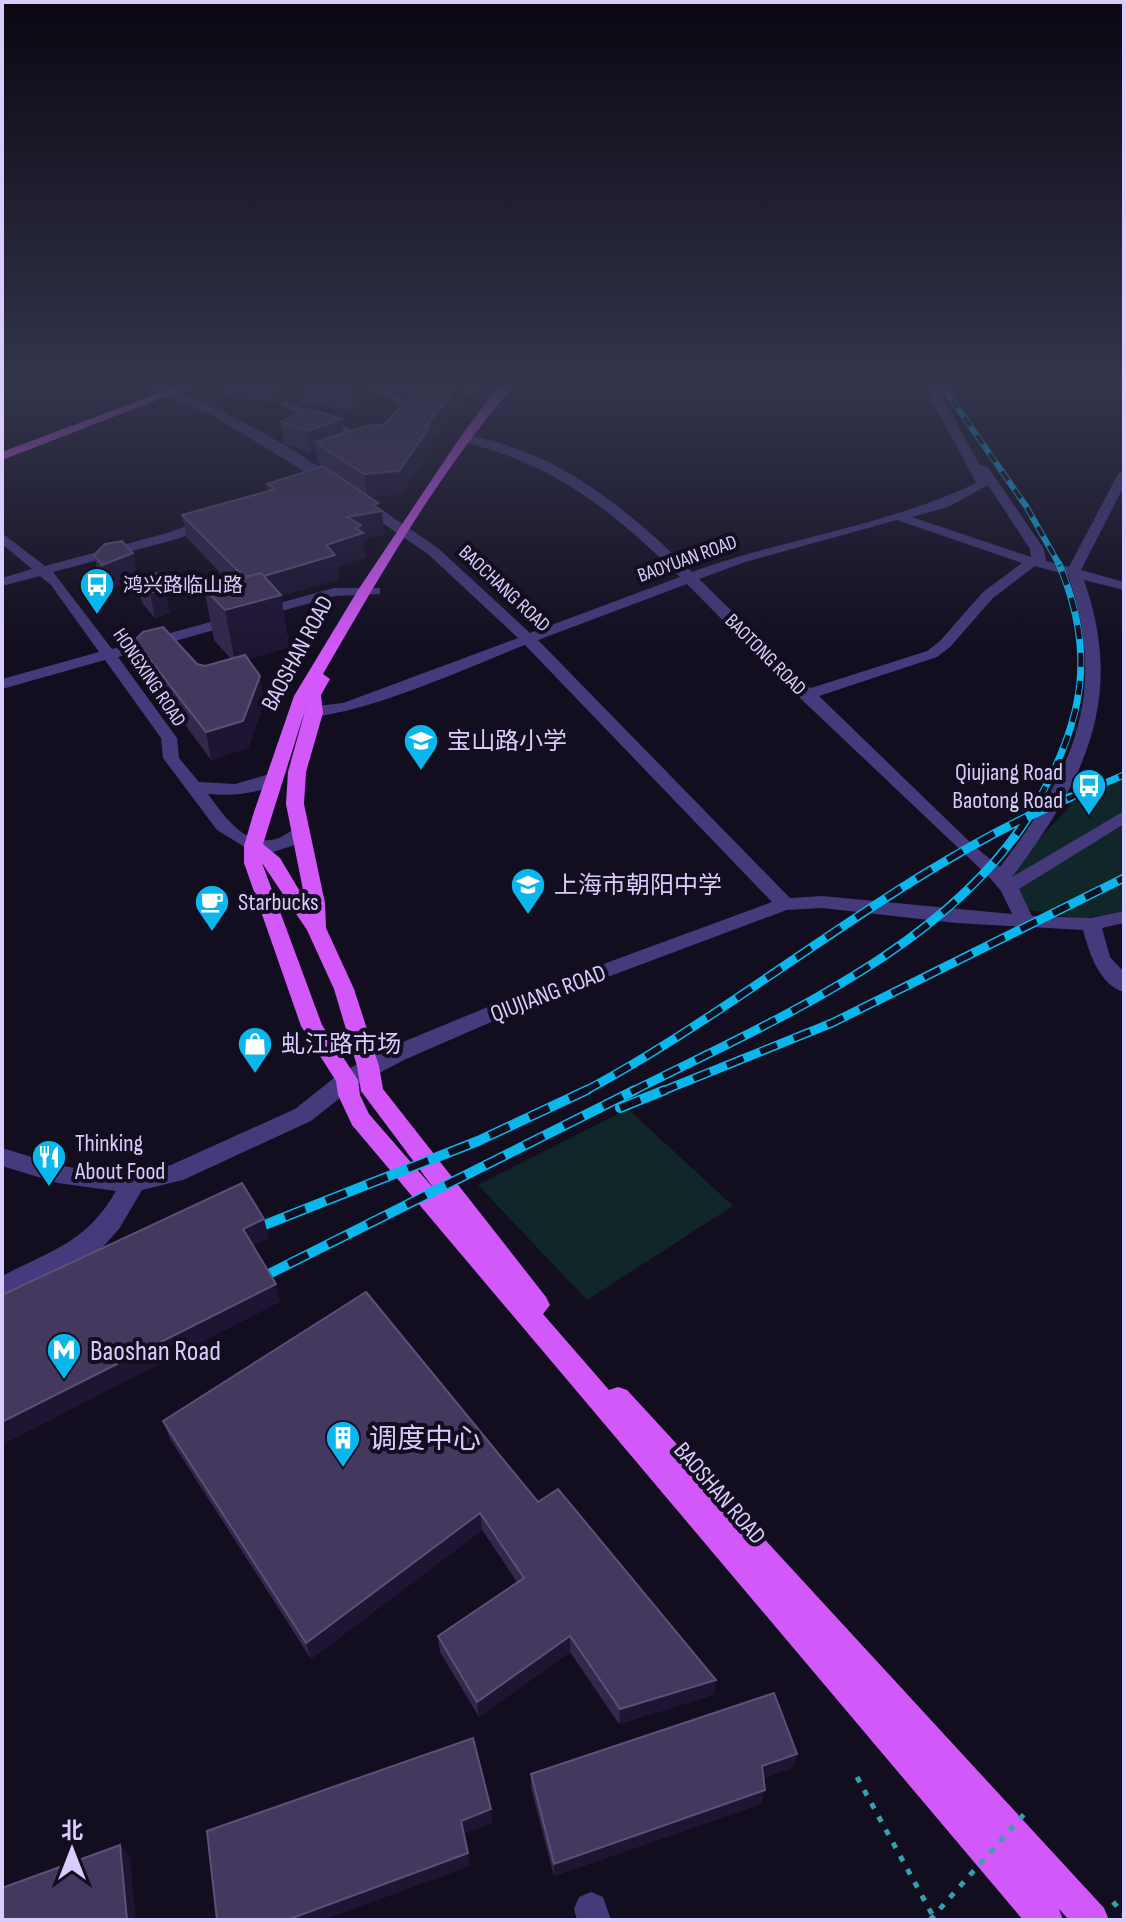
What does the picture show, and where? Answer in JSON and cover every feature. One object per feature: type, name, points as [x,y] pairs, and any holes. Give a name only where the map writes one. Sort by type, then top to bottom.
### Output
[{"type":"main road","name":"BAOSHAN ROAD","points":[[450,471],[294,712],[253,846],[253,863],[312,1026],[358,1073],[564,1340],[1092,1920]]},
{"type":"main road","name":"BAOSHAN ROAD","points":[[370,591],[313,695],[315,713],[297,772],[295,804],[315,903],[316,928],[344,989],[358,1073],[349,1095],[360,1119],[1046,1920]]},
{"type":"main road","points":[[253,846],[273,862],[316,928]]},
{"type":"street","name":"BAOCHANG ROAD","points":[[307,471],[317,481],[409,534],[529,640],[785,904]]},
{"type":"street","name":"BAOTONG ROAD","points":[[549,471],[586,489],[636,526],[806,695],[968,850],[1006,882]]},
{"type":"street","name":"BAOYUAN ROAD","points":[[294,712],[315,713],[347,707],[755,554],[952,500],[982,486],[976,471]]},
{"type":"street","points":[[983,471],[1037,549],[1036,562]]},
{"type":"street","points":[[1074,571],[1124,474]]},
{"type":"street","points":[[2,582],[172,536],[228,515]]},
{"type":"street","points":[[897,516],[1036,562],[1124,586]]},
{"type":"street","name":"HONGXING ROAD","points":[[2,537],[56,582],[169,738],[171,758],[223,826],[253,846]]},
{"type":"street","points":[[806,695],[932,654],[945,644],[988,595],[1036,562]]},
{"type":"street","points":[[1006,882],[1064,790],[1088,738],[1094,716],[1099,674],[1097,632],[1074,571]]},
{"type":"street","points":[[2,684],[334,592],[370,591]]},
{"type":"street","points":[[194,787],[235,792],[253,788],[273,778]]},
{"type":"street","points":[[1006,882],[1124,816]]},
{"type":"street","points":[[253,846],[273,846],[289,841],[300,833]]},
{"type":"street","points":[[1006,882],[1025,922]]},
{"type":"street","name":"QIUJIANG ROAD","points":[[2,1157],[83,1180],[134,1182],[175,1173],[285,1125],[358,1073],[507,1007],[785,904],[822,902],[1025,922],[1091,924],[1124,917]]},
{"type":"street","points":[[1091,924],[1101,959],[1124,985]]},
{"type":"street","points":[[2,1288],[93,1241],[111,1222],[134,1182]]},
{"type":"path","points":[[857,1777],[931,1918],[1026,1812]]},
{"type":"green space","points":[[1124,775],[1124,911],[1082,919],[1029,910],[1002,877],[1078,798]]},
{"type":"green space","points":[[628,1109],[733,1206],[587,1300],[478,1185]]},
{"type":"building","points":[[308,471],[330,471],[378,503],[373,505],[382,511],[347,517],[361,525],[356,528],[363,533],[326,545],[335,555],[264,576],[261,573],[244,577],[182,515],[276,489],[267,484]]},
{"type":"building","points":[[359,471],[399,471],[399,471],[364,474]]},
{"type":"building","points":[[122,541],[133,553],[102,565],[94,555],[105,544]]},
{"type":"building","points":[[159,573],[164,588],[150,593],[136,578]]},
{"type":"building","points":[[261,573],[281,595],[225,610],[204,588]]},
{"type":"building","points":[[163,627],[197,664],[205,666],[245,655],[260,676],[243,721],[206,732],[135,640],[143,632]]},
{"type":"building","name":"Baoshan Road","points":[[242,1183],[264,1219],[243,1229],[276,1284],[2,1422],[2,1295]]},
{"type":"building","name":"调度中心","points":[[366,1292],[538,1502],[558,1489],[716,1680],[620,1709],[570,1636],[477,1702],[438,1636],[524,1578],[480,1513],[306,1643],[163,1421]]},
{"type":"building","points":[[774,1693],[797,1754],[762,1766],[765,1790],[554,1864],[531,1774]]},
{"type":"building","points":[[473,1738],[491,1809],[461,1821],[468,1853],[287,1920],[217,1920],[207,1831]]},
{"type":"building","points":[[120,1845],[127,1920],[2,1920],[2,1888]]},
{"type":"railway","points":[[1001,471],[1026,506],[1059,565]]},
{"type":"railway","points":[[1040,797],[1066,740],[1080,684],[1078,626],[1059,565]]},
{"type":"railway","points":[[1067,799],[1124,775]]},
{"type":"railway","points":[[1027,817],[1040,797]]},
{"type":"railway","points":[[1027,817],[1071,797]]},
{"type":"railway","points":[[584,1091],[705,1019],[884,899],[1027,817]]},
{"type":"railway","points":[[635,1090],[802,1006],[859,973],[913,936],[963,895],[1006,849],[1027,817]]},
{"type":"railway","points":[[660,1092],[832,1023],[1124,878]]},
{"type":"railway","points":[[249,1284],[635,1090]]},
{"type":"railway","points":[[631,1092],[635,1090]]},
{"type":"railway","points":[[660,1092],[665,1090]]},
{"type":"railway","points":[[244,1233],[478,1141],[584,1091]]},
{"type":"railway","points":[[620,1108],[660,1092]]},
{"type":"place","name":"鸿兴路临山路","points":[[97,616]]},
{"type":"place","name":"宝山路小学","points":[[421,772]]},
{"type":"place","name":"Qiujiang Road Baotong Road","points":[[1089,817]]},
{"type":"place","name":"上海市朝阳中学","points":[[528,916]]},
{"type":"place","name":"Starbucks","points":[[212,933]]},
{"type":"place","name":"虬江路市场","points":[[255,1075]]},
{"type":"place","name":"Thinking About Food","points":[[49,1188]]},
{"type":"place","name":"Baoshan Road","points":[[64,1381]]},
{"type":"place","name":"调度中心","points":[[343,1469]]}]
